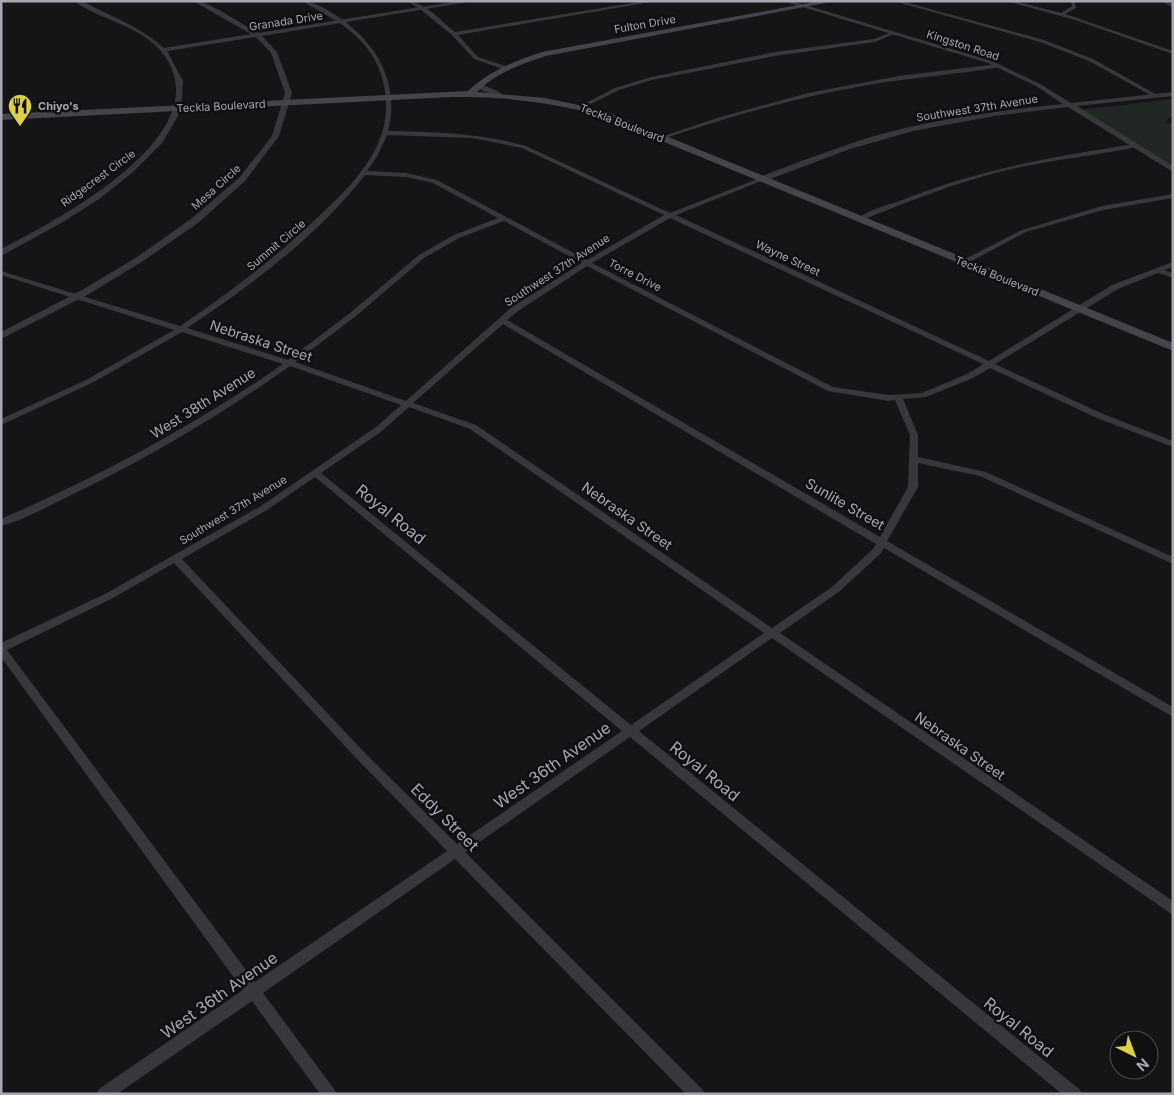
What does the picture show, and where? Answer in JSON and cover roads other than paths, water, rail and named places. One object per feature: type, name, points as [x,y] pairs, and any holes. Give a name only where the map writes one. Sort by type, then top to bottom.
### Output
[{"type":"main road","name":"Fulton Drive","points":[[471,93],[479,85],[506,68],[530,58],[564,50],[833,1]]},
{"type":"main road","name":"Teckla Boulevard","points":[[1,117],[471,93],[536,98],[599,112],[1173,347]]},
{"type":"street","name":"Ridgecrest Circle","points":[[1,253],[66,216],[123,176],[162,140],[178,108],[181,92],[180,81],[173,63],[163,50],[141,35],[77,1]]},
{"type":"street","name":"Mesa Circle","points":[[1,336],[110,278],[181,231],[230,191],[258,162],[280,129],[288,102],[286,74],[275,53],[257,35],[239,22],[196,1]]},
{"type":"street","name":"Summit Circle","points":[[1,422],[105,372],[179,329],[274,262],[320,220],[363,173],[385,133],[389,97],[384,75],[371,50],[342,22],[325,10],[304,1]]},
{"type":"street","points":[[409,1],[423,9],[454,34],[476,58],[506,68]]},
{"type":"street","name":"Granada Drive","points":[[163,50],[471,1]]},
{"type":"street","points":[[454,34],[655,1]]},
{"type":"street","name":"Kingston Road","points":[[785,1],[998,66],[1038,85],[1173,170]]},
{"type":"street","points":[[895,1],[1042,41],[1091,60],[1156,96]]},
{"type":"street","points":[[1008,1],[1061,15],[1156,45],[1173,53]]},
{"type":"street","points":[[1061,15],[1074,7],[1072,1]]},
{"type":"street","points":[[1164,1],[1173,5]]},
{"type":"street","points":[[581,107],[617,88],[651,79],[775,54],[875,40],[894,34]]},
{"type":"street","points":[[662,138],[724,116],[800,98],[898,78],[998,66]]},
{"type":"street","points":[[479,85],[485,90],[499,94]]},
{"type":"street","name":"Southwest 37th Avenue","points":[[1,649],[109,596],[264,508],[379,429],[515,310],[587,263],[669,216],[847,146],[935,124],[1070,105],[1173,94]]},
{"type":"street","name":"Wayne Street","points":[[385,133],[468,134],[500,139],[524,147],[1100,416],[1173,444]]},
{"type":"street","points":[[860,220],[947,186],[989,172],[1134,146]]},
{"type":"street","name":"Torre Drive","points":[[363,173],[406,175],[435,181],[587,263],[831,389],[889,398],[923,395],[970,376],[1115,287],[1173,264]]},
{"type":"street","points":[[963,262],[1024,231],[1102,208],[1173,196]]},
{"type":"street","name":"West 38th Avenue","points":[[1,523],[72,493],[139,459],[234,402],[352,316],[428,252],[462,233],[505,218]]},
{"type":"street","points":[[1157,270],[1173,276]]},
{"type":"street","name":"Nebraska Street","points":[[1,274],[289,363],[473,427],[1173,910]]},
{"type":"street","name":"Sunlite Street","points":[[502,320],[1173,712]]},
{"type":"street","name":"West 36th Avenue","points":[[104,1094],[836,589],[876,551],[913,487],[914,435],[898,397]]},
{"type":"street","points":[[913,459],[983,474],[1173,561]]},
{"type":"street","name":"Royal Road","points":[[315,473],[1074,1094]]},
{"type":"street","name":"Eddy Street","points":[[175,558],[354,749],[697,1094]]},
{"type":"street","points":[[1,649],[329,1094]]},
{"type":"place","name":"Chiyo's","points":[[20,127]]}]
